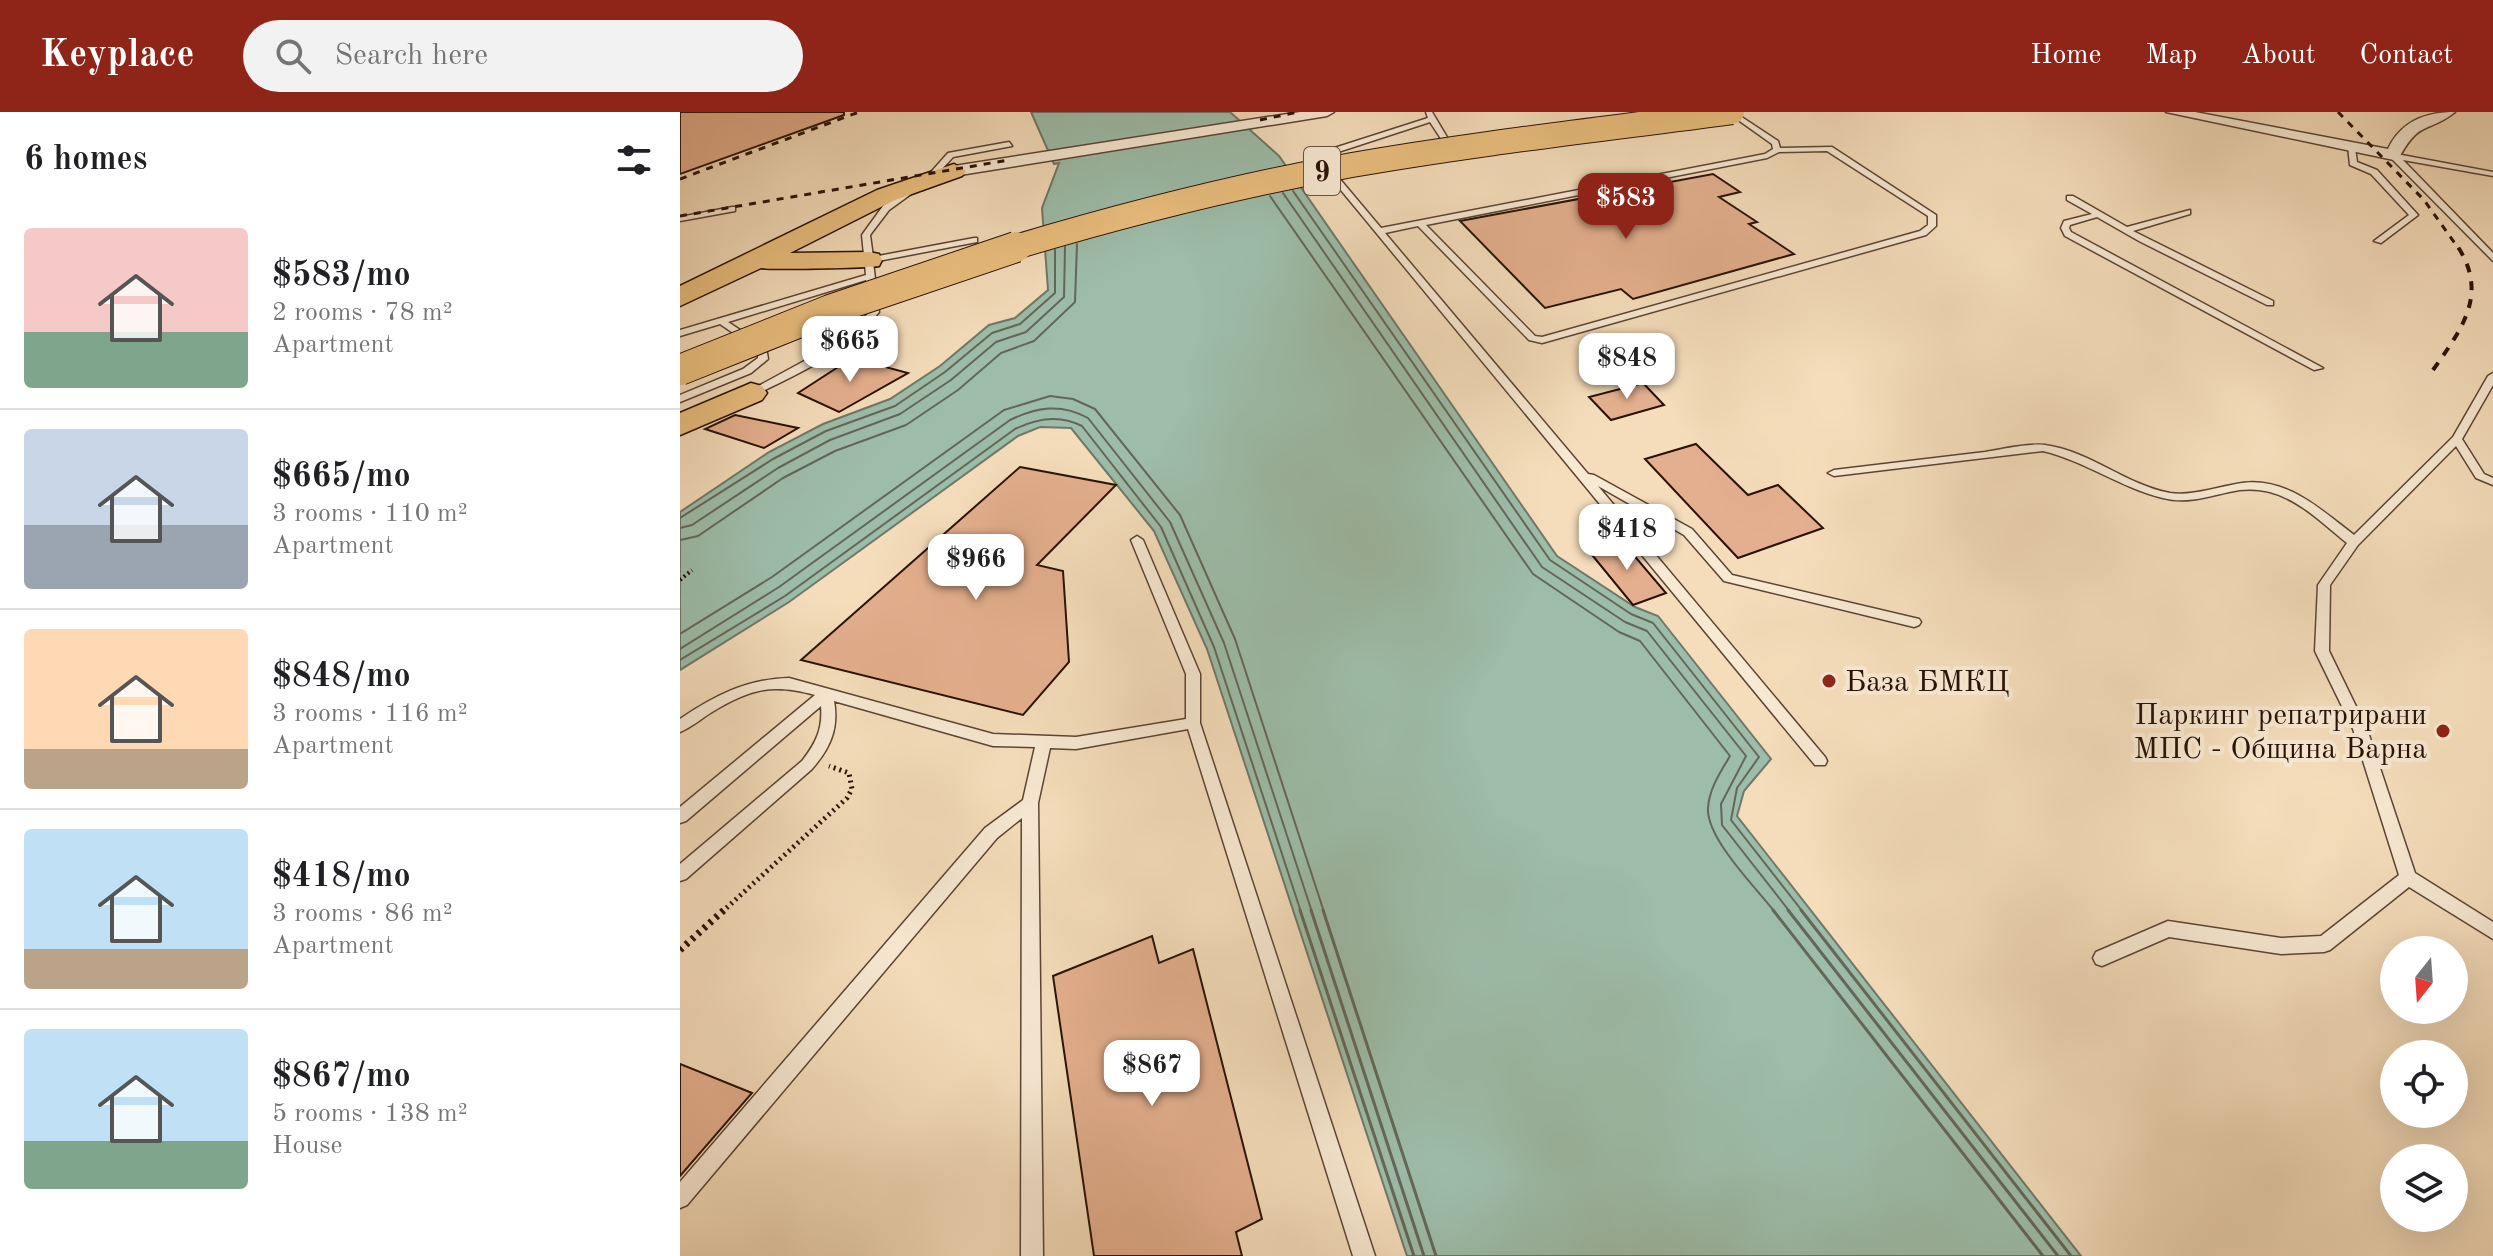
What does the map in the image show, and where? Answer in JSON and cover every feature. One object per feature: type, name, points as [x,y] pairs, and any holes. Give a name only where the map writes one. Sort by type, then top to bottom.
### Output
[{"type":"highway","name":"9","points":[[680,352],[923,266],[1156,199],[1385,150],[1672,112]]},
{"type":"highway","name":"9","points":[[680,372],[922,278],[1200,197],[1389,158],[1731,112]]},
{"type":"highway","points":[[680,297],[886,195],[954,171]]},
{"type":"highway","points":[[708,283],[757,266],[799,259],[871,268]]},
{"type":"highway","points":[[680,425],[751,393]]},
{"type":"street","points":[[954,171],[1009,152],[1327,112]]},
{"type":"street","points":[[2173,112],[2394,155],[2406,131],[2422,120],[2448,112]]},
{"type":"lane","points":[[1731,112],[1775,143],[1777,150]]},
{"type":"lane","points":[[1455,154],[1431,116],[1328,153],[1335,178],[1583,472],[1820,761]]},
{"type":"lane","points":[[2351,148],[2353,163],[2374,172],[2414,215],[2378,241]]},
{"type":"lane","points":[[1380,231],[1420,223],[1767,156],[1777,150],[1829,149],[1932,215],[1932,226],[1923,233],[1542,340],[1532,338],[1420,223]]},
{"type":"lane","points":[[2394,155],[2493,174]]},
{"type":"lane","points":[[2394,155],[2493,258]]},
{"type":"lane","points":[[680,432],[833,348],[870,319],[874,312],[866,235],[880,214],[916,188],[954,171]]},
{"type":"lane","points":[[2070,198],[2270,303]]},
{"type":"lane","points":[[680,219],[732,209]]},
{"type":"lane","points":[[2126,230],[2187,212]]},
{"type":"lane","points":[[2099,214],[2067,223],[2065,228],[2068,234],[2318,368]]},
{"type":"lane","points":[[680,333],[871,268],[974,240]]},
{"type":"lane","points":[[680,399],[747,371],[765,353],[721,321]]},
{"type":"lane","points":[[680,372],[702,390]]},
{"type":"lane","points":[[2493,376],[2457,439],[2354,542],[2324,585],[2322,651],[2360,729],[2408,878],[2493,931]]},
{"type":"lane","points":[[2457,439],[2480,476],[2493,482]]},
{"type":"lane","points":[[1834,473],[2043,448],[2074,453],[2163,495],[2189,497],[2250,485],[2283,491],[2354,542]]},
{"type":"lane","points":[[1583,472],[1688,532],[1728,578],[1914,622]]},
{"type":"lane","points":[[1137,540],[1193,674],[1193,723],[1364,1256]]},
{"type":"lane","points":[[680,726],[720,700],[750,686],[789,683],[993,740],[1076,743],[1193,723]]},
{"type":"lane","points":[[680,874],[793,777],[823,746],[831,728],[826,694]]},
{"type":"lane","points":[[680,816],[826,694]]},
{"type":"lane","points":[[1032,1256],[1030,803],[1043,744]]},
{"type":"lane","points":[[680,1198],[991,833],[1030,803]]},
{"type":"lane","points":[[2102,958],[2168,929],[2281,946],[2324,944],[2408,878]]},
{"type":"path","points":[[680,580],[692,570]]},
{"type":"path","points":[[680,950],[839,808],[852,789],[849,773],[832,766],[807,770],[793,777]]},
{"type":"water","points":[[1031,112],[1230,112],[1279,156],[1557,556],[1635,607],[1658,616],[1771,759],[1744,791],[1737,816],[2081,1256],[1407,1256],[1207,649],[1154,531],[1071,428],[1040,427],[1018,436],[789,602],[680,670],[680,512],[769,452],[823,424],[890,399],[940,366],[989,325],[1015,318],[1048,290],[1042,208],[1059,163],[1054,164]]},
{"type":"building","points":[[680,112],[844,112],[844,115],[680,174]]},
{"type":"building","points":[[1713,174],[1740,192],[1719,197],[1757,222],[1749,224],[1794,254],[1633,299],[1621,289],[1545,308],[1460,221]]},
{"type":"building","points":[[852,358],[908,373],[839,412],[798,393]]},
{"type":"building","points":[[1643,383],[1664,405],[1611,420],[1589,397]]},
{"type":"building","points":[[735,415],[798,428],[764,448],[705,429]]},
{"type":"building","points":[[1696,444],[1748,495],[1778,485],[1823,528],[1738,558],[1645,459]]},
{"type":"building","points":[[1020,467],[1116,485],[1037,565],[1063,571],[1069,662],[1023,715],[801,660]]},
{"type":"building","points":[[1620,539],[1666,593],[1633,605],[1588,550]]},
{"type":"building","points":[[1152,936],[1159,963],[1193,949],[1262,1219],[1236,1232],[1242,1256],[1094,1256],[1053,976]]},
{"type":"building","points":[[680,1064],[752,1093],[680,1176]]},
{"type":"railway","points":[[680,179],[859,112]]},
{"type":"railway","points":[[1260,120],[1298,112]]},
{"type":"railway","points":[[2338,112],[2424,200],[2459,249]]},
{"type":"railway","points":[[680,216],[1009,160]]},
{"type":"railway","points":[[2433,370],[2468,312],[2471,281],[2458,247]]},
{"type":"place","name":"База БМКЦ","points":[[1829,681]]},
{"type":"place","name":"Паркинг репатрирани МПС - Община Варна","points":[[2443,731]]}]
